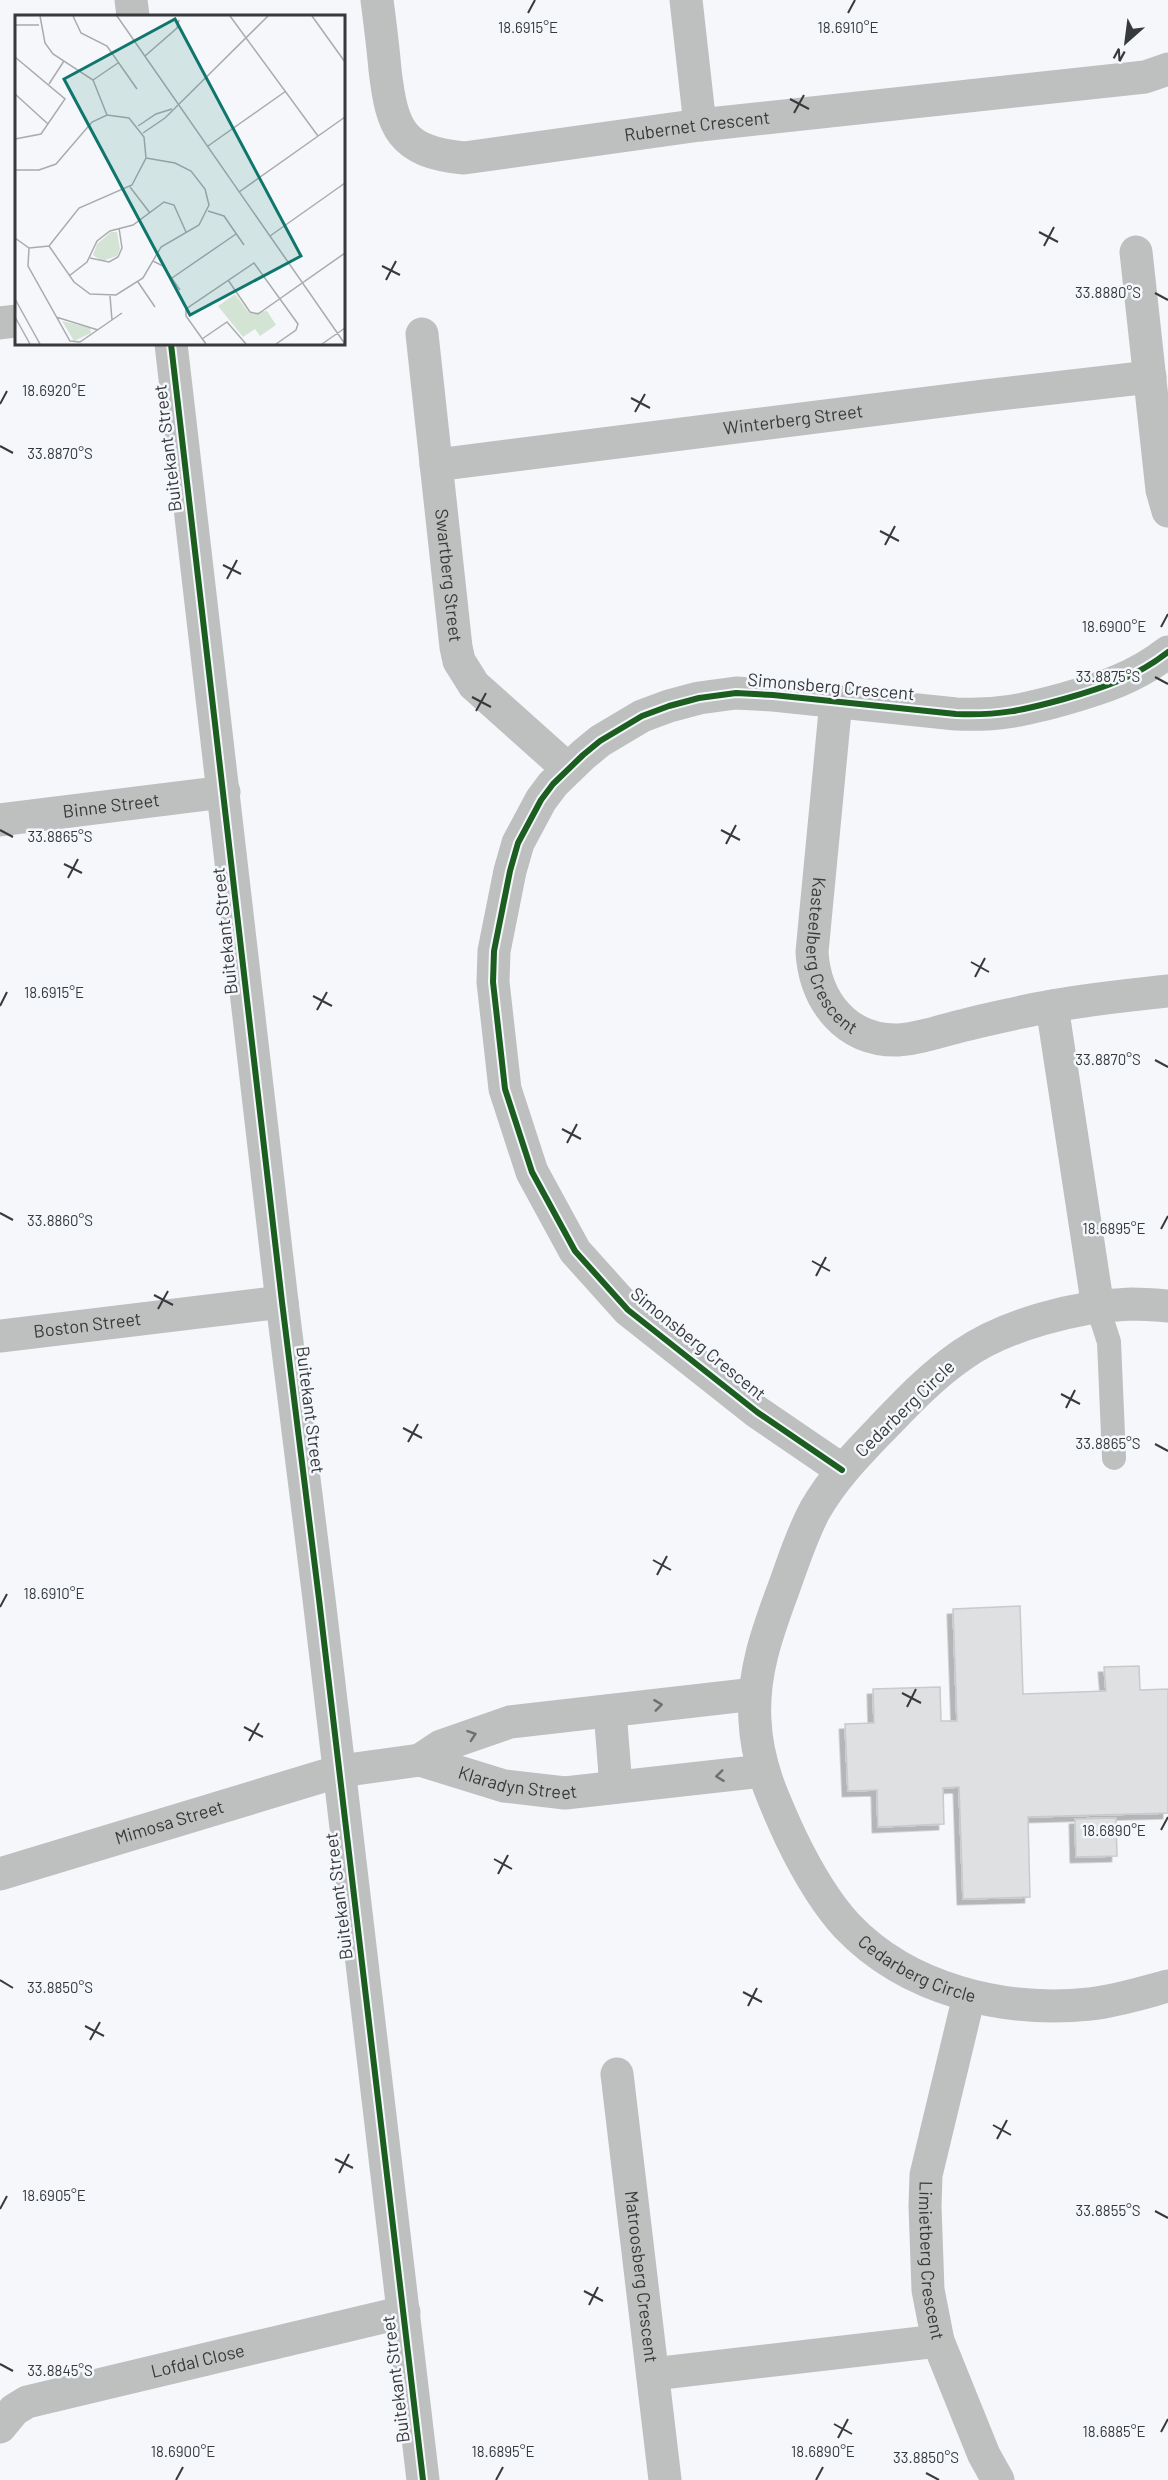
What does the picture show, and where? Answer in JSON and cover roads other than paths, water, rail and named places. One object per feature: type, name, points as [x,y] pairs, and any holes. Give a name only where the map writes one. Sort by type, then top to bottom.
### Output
[{"type":"street","points":[[131,0],[133,15]]},
{"type":"street","name":"Rubernet Crescent","points":[[377,0],[389,105],[397,126],[413,144],[437,156],[464,158],[700,125],[1145,77],[1168,69]]},
{"type":"street","points":[[686,0],[700,125]]},
{"type":"street","points":[[1136,252],[1162,490],[1168,511]]},
{"type":"street","points":[[0,323],[15,321]]},
{"type":"street","name":"Swartberg Street","points":[[422,334],[459,661],[474,685],[568,769]]},
{"type":"street","name":"Buitekant Street","points":[[171,345],[282,1302],[340,1771],[423,2480]]},
{"type":"street","name":"Winterberg Street","points":[[436,465],[924,403],[1150,377]]},
{"type":"street","name":"Simonsberg Crescent","points":[[842,1470],[757,1412],[628,1310],[575,1251],[532,1172],[505,1089],[494,982],[494,951],[518,843],[541,800],[568,769],[600,741],[642,716],[679,703],[736,693],[984,716],[1014,713],[1107,687],[1150,666],[1168,652]]},
{"type":"street","name":"Kasteelberg Crescent","points":[[836,701],[812,952],[813,969],[818,986],[826,1002],[837,1016],[852,1028],[869,1036],[897,1040],[1052,1006],[1168,991]]},
{"type":"street","name":"Binne Street","points":[[0,820],[224,792]]},
{"type":"street","points":[[1052,1006],[1098,1308]]},
{"type":"street","name":"Boston Street","points":[[0,1336],[282,1302]]},
{"type":"street","name":"Cedarberg Circle","points":[[1168,1306],[1131,1304],[1074,1311],[1025,1325],[965,1353],[921,1388],[842,1470],[815,1511],[803,1535],[767,1632],[757,1673],[755,1694],[757,1746],[773,1801],[807,1870],[846,1925],[862,1940],[903,1968],[969,1996],[1011,2004],[1057,2006],[1125,1998],[1168,1986]]},
{"type":"street","points":[[755,1694],[610,1711],[616,1787],[763,1771]]},
{"type":"street","name":"Klaradyn Street","points":[[420,1760],[441,1746],[510,1722],[610,1711]]},
{"type":"street","name":"Klaradyn Street","points":[[340,1771],[420,1760],[504,1786],[565,1793],[616,1787]]},
{"type":"street","name":"Mimosa Street","points":[[0,1874],[340,1771]]},
{"type":"street","name":"Limietberg Crescent","points":[[969,1996],[926,2175],[928,2290],[938,2341],[984,2455],[998,2480]]},
{"type":"street","name":"Matroosberg Crescent","points":[[617,2074],[665,2480]]},
{"type":"street","name":"Lofdal Close","points":[[0,2427],[14,2410],[27,2402],[404,2313]]},
{"type":"street","points":[[653,2374],[938,2341]]},
{"type":"lane","points":[[1098,1308],[1109,1342],[1114,1458]]}]
